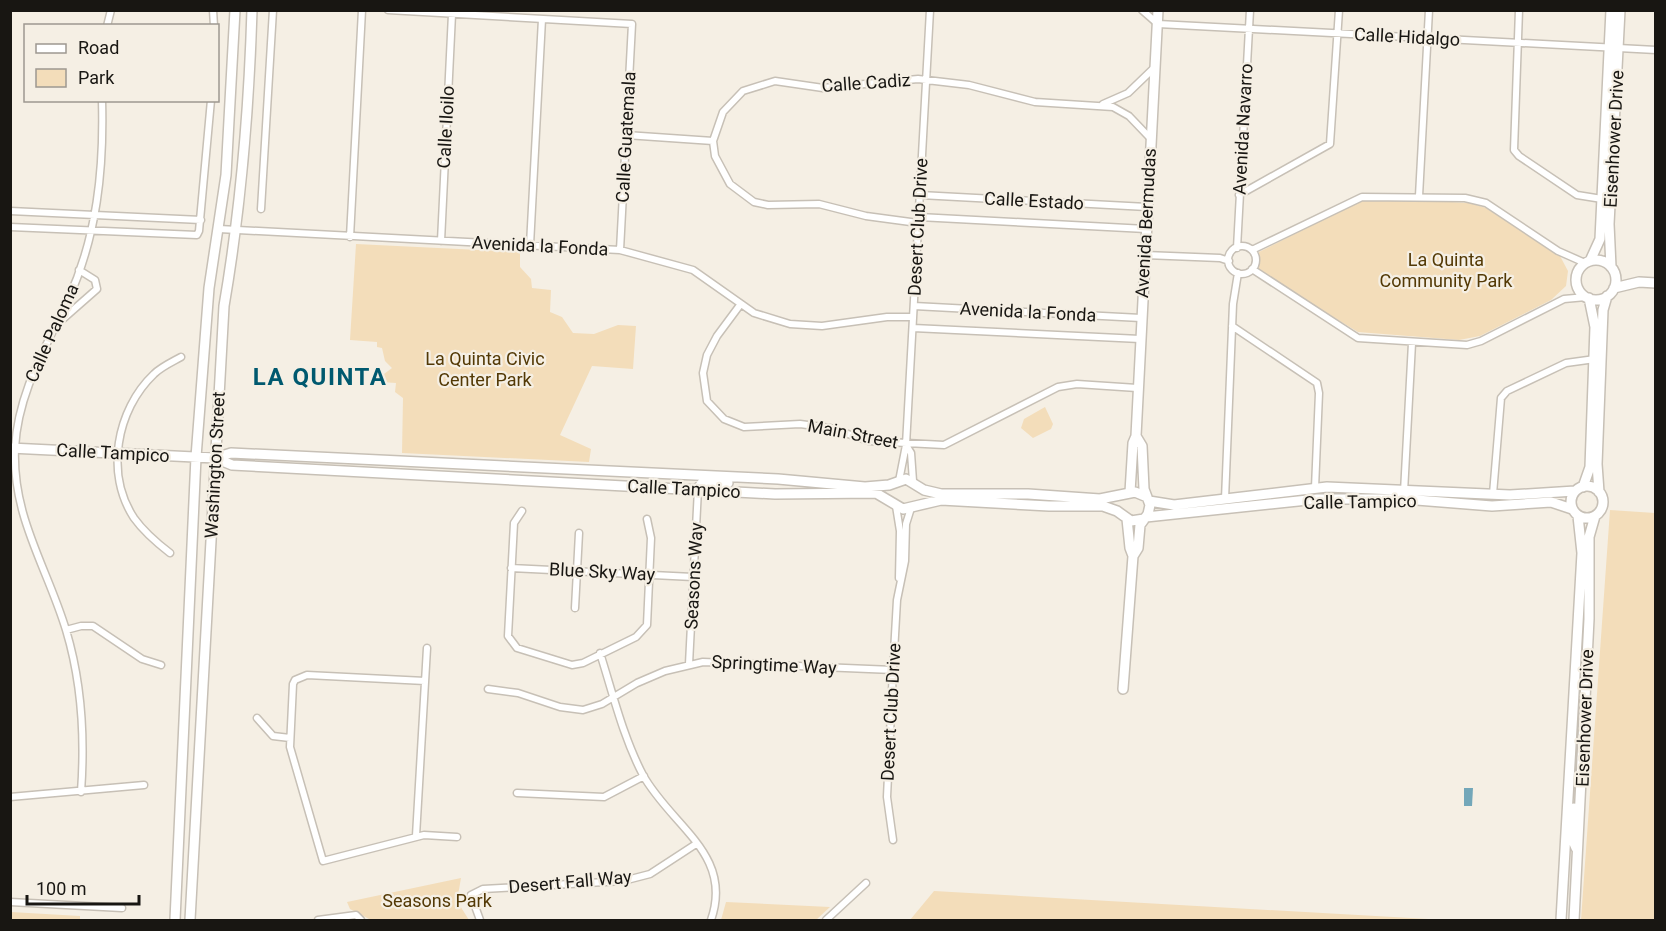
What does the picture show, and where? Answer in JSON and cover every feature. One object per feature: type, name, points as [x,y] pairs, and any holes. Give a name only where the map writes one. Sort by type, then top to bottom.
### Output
[{"type":"street","name":"Washington Street","points":[[175,921],[196,457],[209,288],[226,175],[235,10]]},
{"type":"street","name":"Washington Street","points":[[190,921],[224,306],[237,230],[245,160],[252,10]]},
{"type":"street","points":[[261,209],[273,10]]},
{"type":"street","points":[[350,237],[362,10]]},
{"type":"street","points":[[388,10],[542,19],[530,246]]},
{"type":"street","name":"Desert Club Drive","points":[[900,585],[897,561],[900,531],[890,492],[897,482],[906,444],[930,10]]},
{"type":"street","points":[[1142,10],[1158,24]]},
{"type":"street","name":"Avenida Bermudas","points":[[1123,689],[1133,556],[1126,518],[1120,507],[1128,494],[1133,443],[1136,436],[1158,10]]},
{"type":"street","name":"Avenida Navarro","points":[[1237,248],[1250,10]]},
{"type":"street","points":[[1239,195],[1330,144],[1339,10]]},
{"type":"street","points":[[1419,196],[1429,10]]},
{"type":"street","points":[[1520,10],[1514,150],[1519,156],[1577,195],[1602,199]]},
{"type":"street","name":"Eisenhower Drive","points":[[1611,10],[1613,48],[1609,231],[1614,288]]},
{"type":"street","name":"Eisenhower Drive","points":[[1574,921],[1591,581],[1589,537],[1595,516],[1603,505],[1599,492],[1597,464],[1598,359],[1594,319],[1588,297],[1577,283],[1578,272],[1588,262],[1599,244],[1613,48],[1620,10]]},
{"type":"street","name":"Calle Iloilo","points":[[441,241],[452,14]]},
{"type":"street","name":"Calle Guatemala","points":[[542,19],[632,24],[620,250]]},
{"type":"street","name":"Calle Hidalgo","points":[[1158,24],[1656,50]]},
{"type":"street","name":"Calle Cadiz","points":[[1099,105],[1128,93],[1155,67]]},
{"type":"street","name":"Calle Cadiz","points":[[713,141],[723,112],[731,102],[743,91],[759,84],[775,81],[823,88],[897,79],[926,80],[969,86],[1035,102],[1099,105],[1122,111],[1151,139]]},
{"type":"street","name":"Calle Paloma","points":[[81,792],[84,746],[75,669],[66,630],[25,526],[15,478],[13,448],[18,418],[28,386],[51,330],[68,300],[92,231],[102,175],[102,102]]},
{"type":"street","points":[[10,227],[191,237],[199,231],[201,220],[211,102]]},
{"type":"street","points":[[626,135],[713,141]]},
{"type":"street","name":"Calle Estado","points":[[713,141],[715,156],[721,171],[741,195],[754,202],[768,205],[819,204],[866,216],[918,220],[1146,229]]},
{"type":"street","name":"Calle Estado","points":[[920,195],[1148,207]]},
{"type":"street","points":[[1229,261],[1237,248],[1252,250],[1362,197],[1465,198],[1486,203],[1558,251],[1588,262],[1602,261],[1639,282]]},
{"type":"street","points":[[10,211],[201,220]]},
{"type":"street","name":"Avenida la Fonda","points":[[219,229],[620,250],[693,270],[740,305],[767,319],[804,326],[913,317]]},
{"type":"street","points":[[1252,250],[1256,260],[1252,269]]},
{"type":"street","points":[[1145,255],[1220,258],[1229,261],[1238,273],[1232,326],[1225,499]]},
{"type":"street","points":[[1238,273],[1252,269],[1349,334],[1367,340],[1467,345],[1481,341],[1564,298],[1588,297],[1596,300],[1607,296],[1614,288],[1639,282],[1656,283]]},
{"type":"street","points":[[51,330],[97,289],[95,280],[79,270]]},
{"type":"street","name":"Eisenhower Drive","points":[[1561,921],[1582,554],[1571,500],[1590,466],[1598,359],[1603,310],[1607,296]]},
{"type":"street","name":"Main Street","points":[[740,305],[712,345],[702,374],[707,401],[724,418],[744,427],[800,424],[830,428],[869,441],[933,446],[953,442],[1067,384],[1137,388]]},
{"type":"street","name":"Avenida la Fonda","points":[[914,306],[1141,318]]},
{"type":"street","points":[[1232,326],[1317,383],[1319,393],[1316,488]]},
{"type":"street","name":"Avenida la Fonda","points":[[913,328],[1140,339]]},
{"type":"street","points":[[1404,494],[1412,343]]},
{"type":"street","points":[[170,553],[149,536],[134,518],[121,489],[118,453],[125,416],[137,394],[154,374],[181,357]]},
{"type":"street","points":[[1493,494],[1501,398],[1507,391],[1566,363],[1598,359]]},
{"type":"street","name":"Avenida Bermudas","points":[[1133,556],[1138,548],[1140,525],[1150,510],[1142,446],[1136,436]]},
{"type":"street","name":"Desert Club Drive","points":[[893,840],[887,797],[893,670],[900,585],[905,561],[906,524],[920,496],[914,482],[911,453],[906,444]]},
{"type":"street","name":"Calle Tampico","points":[[13,448],[215,458],[243,466],[775,494],[876,494],[895,505],[913,507],[941,500],[1049,506],[1103,506],[1134,521],[1317,499],[1579,489]]},
{"type":"street","name":"Calle Tampico","points":[[215,458],[231,453],[778,479],[865,487],[914,482],[924,490],[941,494],[1028,494],[1100,499],[1139,492],[1148,499],[1173,506],[1316,488],[1404,494],[1492,506],[1551,502],[1575,512]]},
{"type":"street","points":[[698,489],[702,483],[748,483],[778,479]]},
{"type":"street","points":[[1579,489],[1592,487],[1599,492]]},
{"type":"street","name":"Seasons Way","points":[[690,664],[698,489]]},
{"type":"street","points":[[522,511],[514,523],[508,636],[512,645],[526,652],[567,665],[583,663],[636,637],[647,625],[651,538],[647,519]]},
{"type":"street","points":[[1575,512],[1587,518],[1595,516]]},
{"type":"street","points":[[575,608],[579,533]]},
{"type":"street","name":"Blue Sky Way","points":[[511,568],[693,577]]},
{"type":"street","points":[[1578,616],[1583,619],[1588,633]]},
{"type":"street","points":[[66,630],[93,626],[142,659],[161,665]]},
{"type":"street","points":[[416,836],[427,648]]},
{"type":"street","points":[[600,653],[617,711],[644,776],[709,858],[716,875],[718,901],[711,921]]},
{"type":"street","name":"Springtime Way","points":[[488,689],[526,694],[560,707],[576,710],[591,708],[637,683],[690,664],[703,662],[893,670]]},
{"type":"street","points":[[425,681],[307,675],[298,677],[293,684],[291,755],[322,861],[416,836],[457,837]]},
{"type":"street","points":[[257,718],[273,736],[290,738]]},
{"type":"street","points":[[518,793],[604,797],[644,776]]},
{"type":"street","points":[[10,797],[144,785]]},
{"type":"street","points":[[1568,802],[1574,807],[1573,841],[1578,853]]},
{"type":"street","name":"Desert Fall Way","points":[[480,921],[471,895],[483,889],[623,881],[650,874],[696,844]]},
{"type":"street","points":[[826,921],[866,883]]},
{"type":"street","points":[[10,902],[122,908]]},
{"type":"street","points":[[318,921],[356,915],[361,921]]},
{"type":"green space","name":"La Quinta Community Park","points":[[1367,199],[1470,203],[1486,208],[1560,256],[1568,271],[1566,286],[1551,300],[1480,336],[1459,340],[1358,332],[1259,272],[1259,252],[1354,204]]},
{"type":"green space","name":"La Quinta Civic Center Park","points":[[356,244],[520,252],[520,267],[531,279],[532,288],[551,290],[550,312],[562,317],[573,333],[594,334],[618,325],[636,326],[633,369],[592,366],[560,435],[591,449],[589,462],[402,453],[403,398],[395,392],[396,383],[381,382],[384,374],[392,368],[385,361],[382,348],[377,347],[377,342],[350,340]]},
{"type":"green space","points":[[1045,407],[1053,424],[1051,429],[1033,438],[1021,428],[1024,419]]},
{"type":"green space","points":[[1610,510],[1655,513],[1655,920],[1581,920]]},
{"type":"green space","name":"Seasons Park","points":[[461,878],[457,901],[469,920],[371,920],[350,909],[347,902]]},
{"type":"green space","points":[[934,891],[1446,920],[910,920]]},
{"type":"green space","points":[[726,902],[830,907],[816,920],[721,920]]},
{"type":"green space","points":[[11,912],[80,916],[80,920],[11,920]]},
{"type":"water","points":[[1464,788],[1473,788],[1472,806],[1464,806]]},
{"type":"district","name":"LA QUINTA","points":[[320,377]]}]
